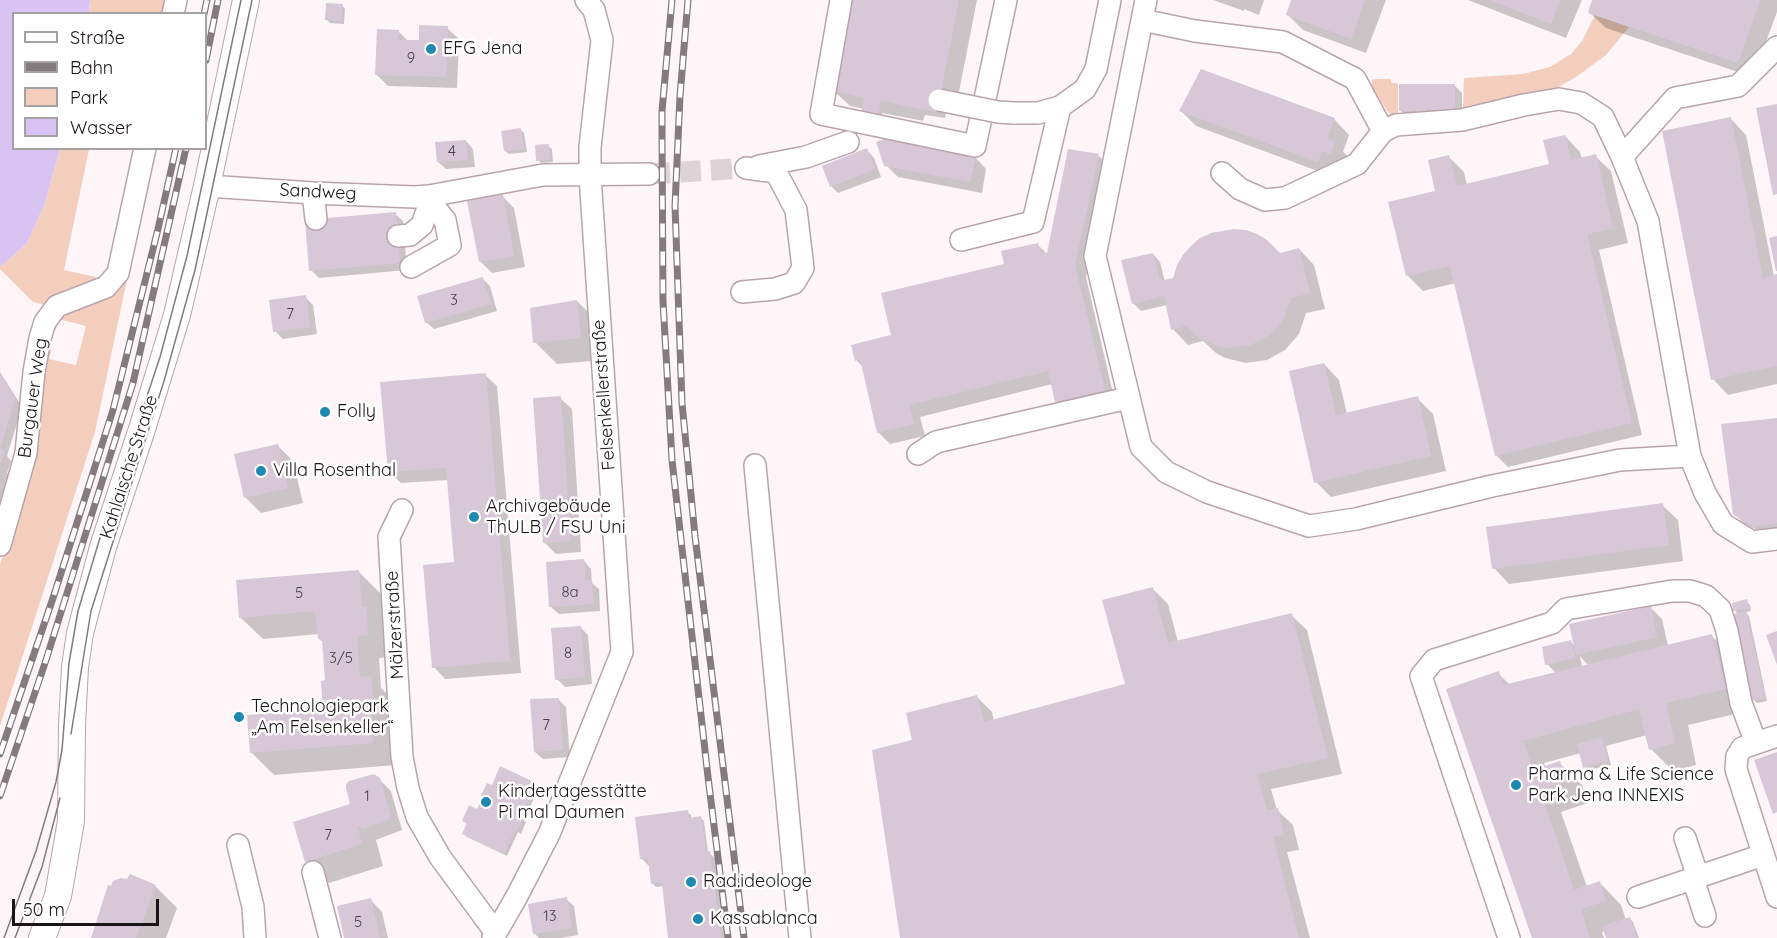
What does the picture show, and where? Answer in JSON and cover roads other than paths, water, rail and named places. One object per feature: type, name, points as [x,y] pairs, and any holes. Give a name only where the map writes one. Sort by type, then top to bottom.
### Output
[{"type":"main road","name":"Kahlaische Straße","points":[[42,938],[58,896],[71,821],[72,725],[75,667],[80,633],[103,547],[177,315],[246,0]]},
{"type":"street","name":"Felsenkellerstraße","points":[[495,935],[549,834],[622,652],[590,176],[590,147],[602,40],[594,10],[586,0]]},
{"type":"street","points":[[841,0],[821,114],[975,146],[1006,0]]},
{"type":"street","points":[[939,100],[1012,113],[1038,112],[1060,107],[1085,89],[1096,69],[1110,0]]},
{"type":"street","points":[[1383,131],[1355,79],[1283,42],[1195,31],[1144,10],[1095,256],[1128,398],[1142,447],[1166,472],[1207,492],[1309,526],[1356,519],[1492,486],[1620,460],[1690,456]]},
{"type":"street","points":[[1622,157],[1675,98],[1738,86],[1777,47]]},
{"type":"street","points":[[1222,173],[1240,189],[1265,200],[1285,198],[1357,164],[1383,131],[1396,125],[1462,120],[1559,99],[1581,103],[1603,117],[1648,220],[1690,456],[1705,493],[1722,524],[1752,542],[1777,539]]},
{"type":"street","points":[[961,240],[1033,222],[1060,107]]},
{"type":"street","points":[[742,292],[775,289],[794,283],[803,267],[796,210],[776,172],[746,168],[806,156],[848,141]]},
{"type":"street","name":"Burgauer Weg","points":[[0,545],[26,453],[34,372],[45,322],[57,306],[106,287],[118,273],[145,150]]},
{"type":"street","name":"Sandweg","points":[[207,186],[430,199],[543,175],[649,174]]},
{"type":"street","points":[[313,193],[316,219]]},
{"type":"street","points":[[398,236],[410,235],[422,225],[430,199]]},
{"type":"street","points":[[411,267],[450,245],[445,220],[430,199]]},
{"type":"street","points":[[918,453],[936,442],[1128,398]]},
{"type":"street","points":[[755,465],[800,938]]},
{"type":"street","name":"Mälzerstraße","points":[[402,510],[389,537],[402,757],[408,788],[417,818],[440,857],[495,935]]},
{"type":"street","points":[[1509,938],[1421,676],[1434,660],[1552,623],[1566,609],[1672,591],[1690,591],[1706,597],[1720,609],[1727,631],[1741,703],[1756,743]]},
{"type":"street","points":[[1777,736],[1742,748],[1737,756],[1736,769],[1777,897]]},
{"type":"street","points":[[1690,837],[1710,915]]},
{"type":"street","points":[[238,845],[253,907],[255,938]]},
{"type":"street","points":[[1638,897],[1763,855]]},
{"type":"street","points":[[313,872],[330,938]]},
{"type":"water","points":[[0,0],[90,0],[89,12],[12,12],[12,150],[60,150],[45,203],[27,243],[0,266]]},
{"type":"tunnel","points":[[649,174],[746,168]]},
{"type":"tram line","points":[[4,938],[36,851],[56,782],[62,750],[69,663],[78,611],[160,357],[187,256],[241,0]]},
{"type":"tram line","points":[[71,734],[91,611],[164,381],[195,270],[252,0]]},
{"type":"tram line","points":[[15,938],[42,867],[60,798]]},
{"type":"railway","points":[[204,12],[207,0]]},
{"type":"railway","points":[[207,55],[218,0]]},
{"type":"railway","points":[[672,0],[662,111],[663,301],[672,460],[728,938]]},
{"type":"railway","points":[[688,0],[680,96],[675,206],[682,403],[695,536],[744,938]]},
{"type":"railway","points":[[0,754],[113,410],[176,150]]},
{"type":"railway","points":[[0,796],[46,660],[133,383],[186,150]]},
{"type":"place","name":"EFG Jena","points":[[431,49]]},
{"type":"place","name":"Folly","points":[[325,412]]},
{"type":"place","name":"Villa Rosenthal","points":[[261,471]]},
{"type":"place","name":"Archivgebäude ThULB / FSU Uni","points":[[474,517]]},
{"type":"place","name":"Technologiepark „Am Felsenkeller“","points":[[239,717]]},
{"type":"place","name":"Pharma & Life Science Park Jena INNEXIS","points":[[1516,785]]},
{"type":"place","name":"Kindertagesstätte Pi mal Daumen","points":[[486,802]]},
{"type":"place","name":"Rad.ideologe","points":[[691,882]]},
{"type":"place","name":"Kassablanca","points":[[698,919]]}]
